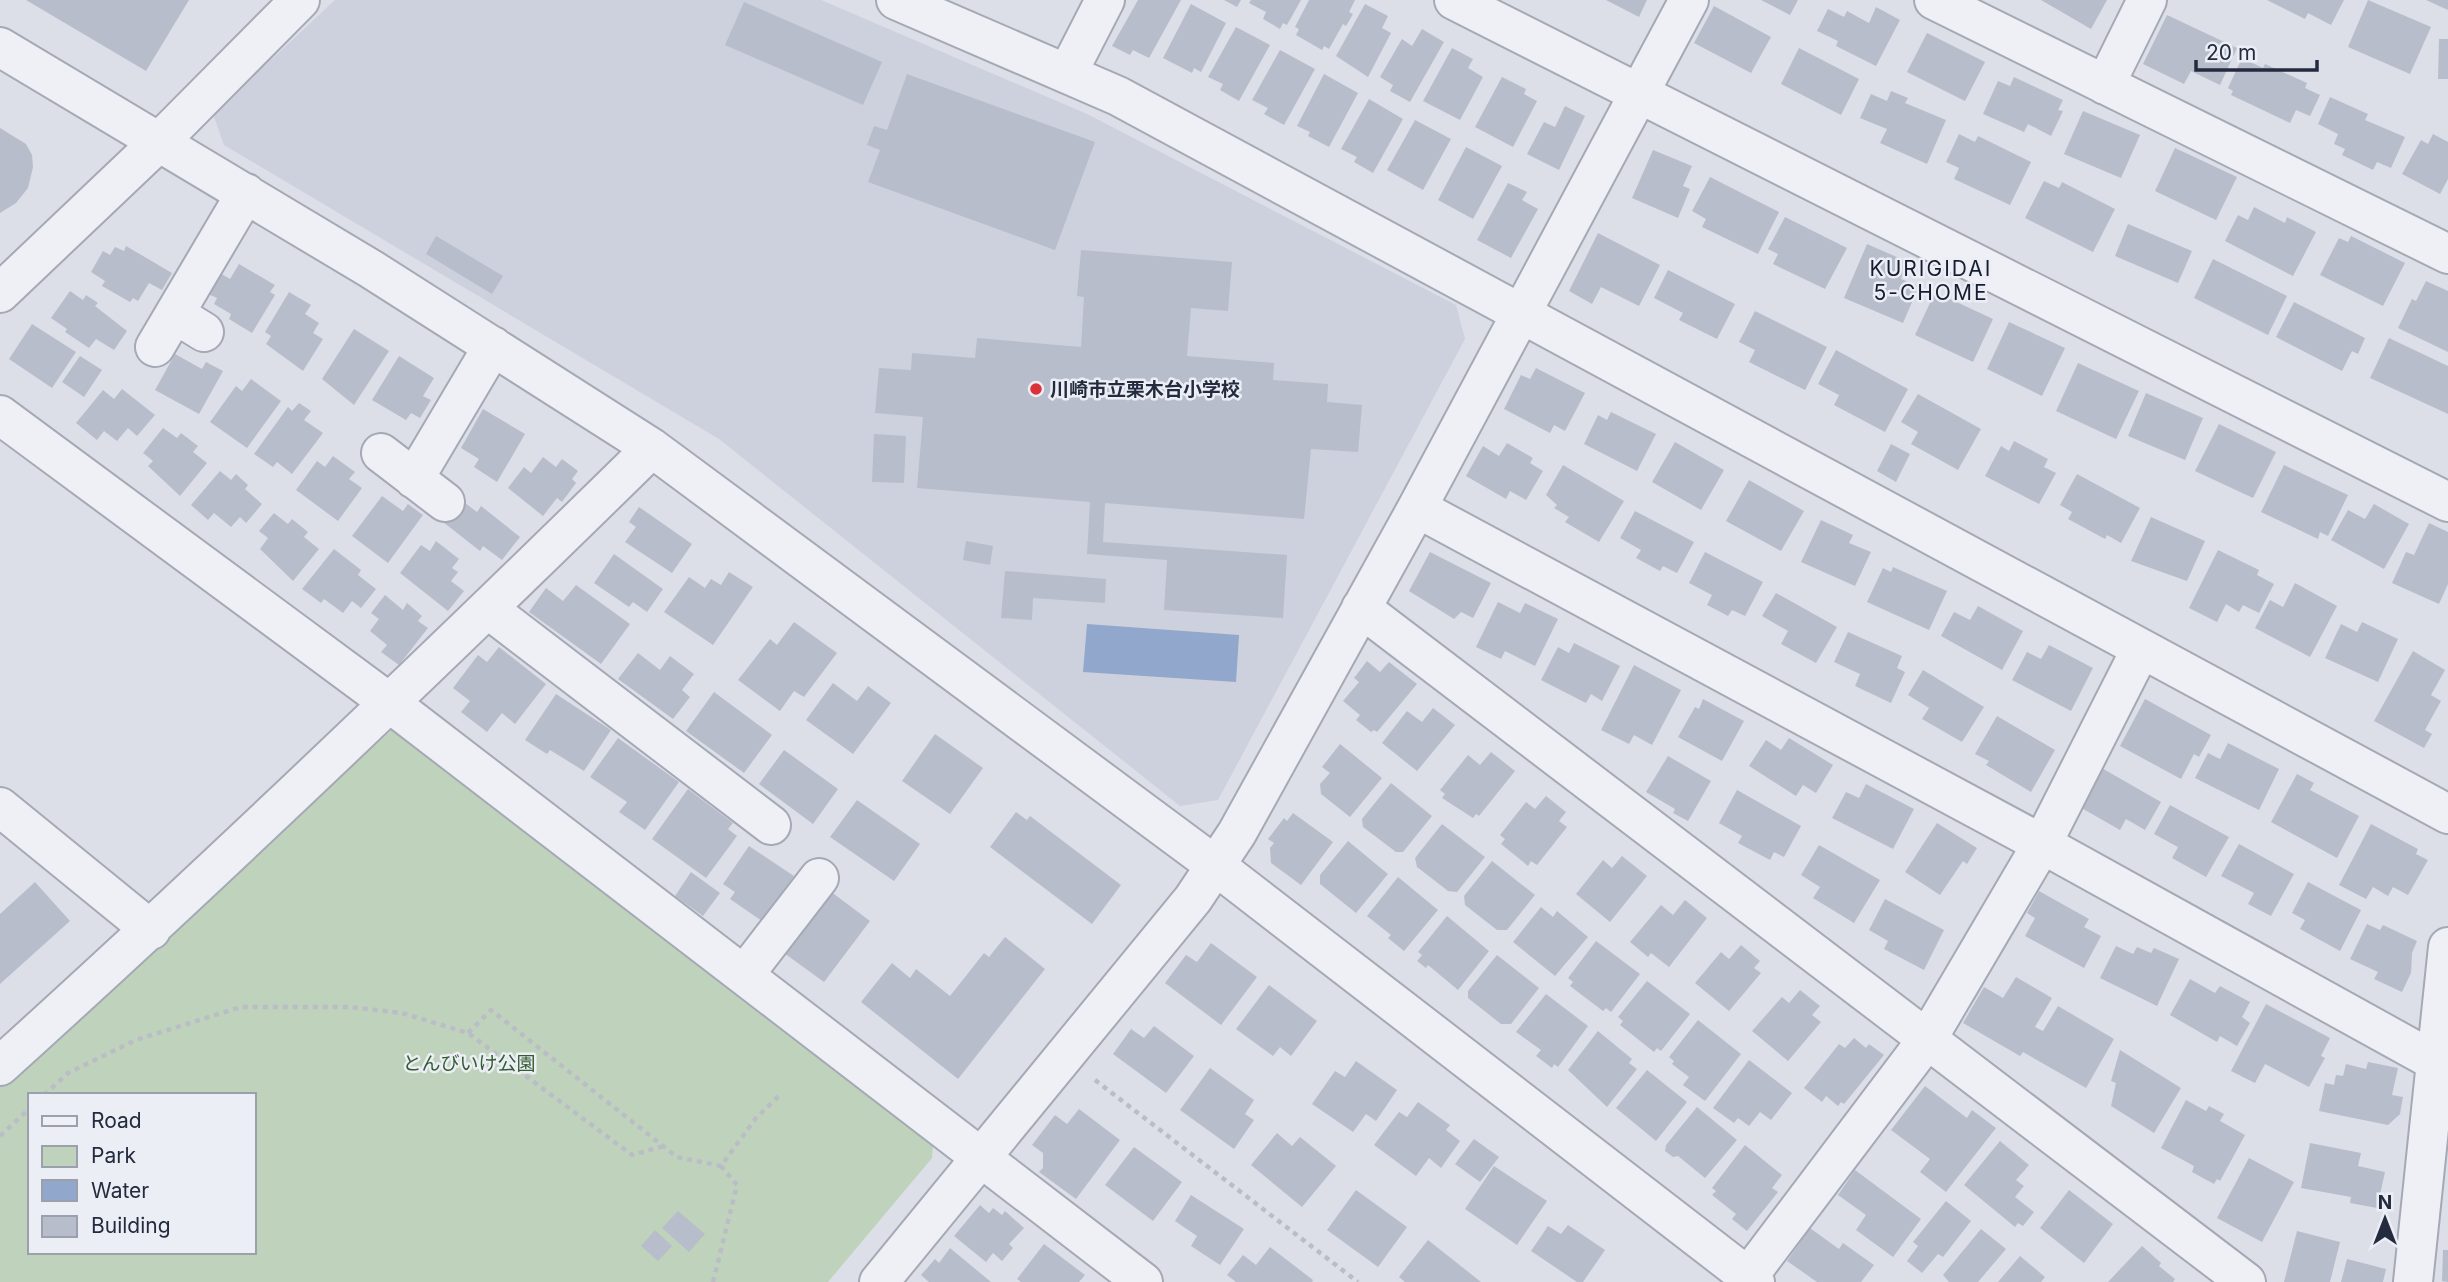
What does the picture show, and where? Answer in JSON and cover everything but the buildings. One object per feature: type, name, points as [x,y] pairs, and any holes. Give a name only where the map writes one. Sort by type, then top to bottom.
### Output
[{"type":"street","points":[[0,293],[160,141],[300,0]]},
{"type":"street","points":[[896,0],[1118,96],[2448,814]]},
{"type":"street","points":[[1067,74],[1105,0]]},
{"type":"street","points":[[1454,0],[2448,502]]},
{"type":"street","points":[[880,1282],[1193,899],[1237,833],[1417,508],[1689,0]]},
{"type":"street","points":[[1934,0],[2448,254]]},
{"type":"street","points":[[2105,85],[2147,0]]},
{"type":"street","points":[[0,47],[246,193],[652,448],[1216,866],[1749,1280],[1926,1041],[2042,844],[2141,649]]},
{"type":"street","points":[[155,347],[190,323],[246,193]]},
{"type":"street","points":[[414,479],[493,346]]},
{"type":"street","points":[[0,415],[391,704],[1143,1282]]},
{"type":"street","points":[[0,1066],[151,930],[391,704],[652,448]]},
{"type":"street","points":[[380,453],[445,502]]},
{"type":"street","points":[[1417,508],[2042,844],[2437,1062]]},
{"type":"street","points":[[1361,608],[1926,1041],[2246,1282]]},
{"type":"street","points":[[488,609],[771,825]]},
{"type":"street","points":[[0,807],[151,930]]},
{"type":"street","points":[[744,975],[819,878]]},
{"type":"street","points":[[2413,1282],[2448,947]]},
{"type":"path","points":[[46,1093],[68,1073],[136,1040],[241,1007],[350,1007],[402,1013],[468,1033],[632,1155],[664,1146]]},
{"type":"path","points":[[468,1033],[491,1010],[677,1157],[721,1166],[737,1185],[713,1282]]},
{"type":"path","points":[[1063,1055],[1358,1282]]},
{"type":"path","points":[[721,1166],[756,1118],[781,1094]]},
{"type":"path","points":[[0,1136],[28,1110]]},
{"type":"shaded area","name":"川崎市立栗木台小学校","points":[[335,0],[821,0],[1087,114],[1456,305],[1465,339],[1218,800],[1180,806],[719,439],[224,145],[213,114]]},
{"type":"green space","name":"とんびいけ公園","points":[[392,730],[933,1145],[932,1158],[828,1282],[0,1282],[0,1079]]},
{"type":"water","points":[[1087,624],[1239,635],[1236,682],[1083,672]]},
{"type":"place","name":"川崎市立栗木台小学校","points":[[1036,389]]},
{"type":"district","name":"KURIGIDAI 5-CHOME","points":[[1931,280]]}]
